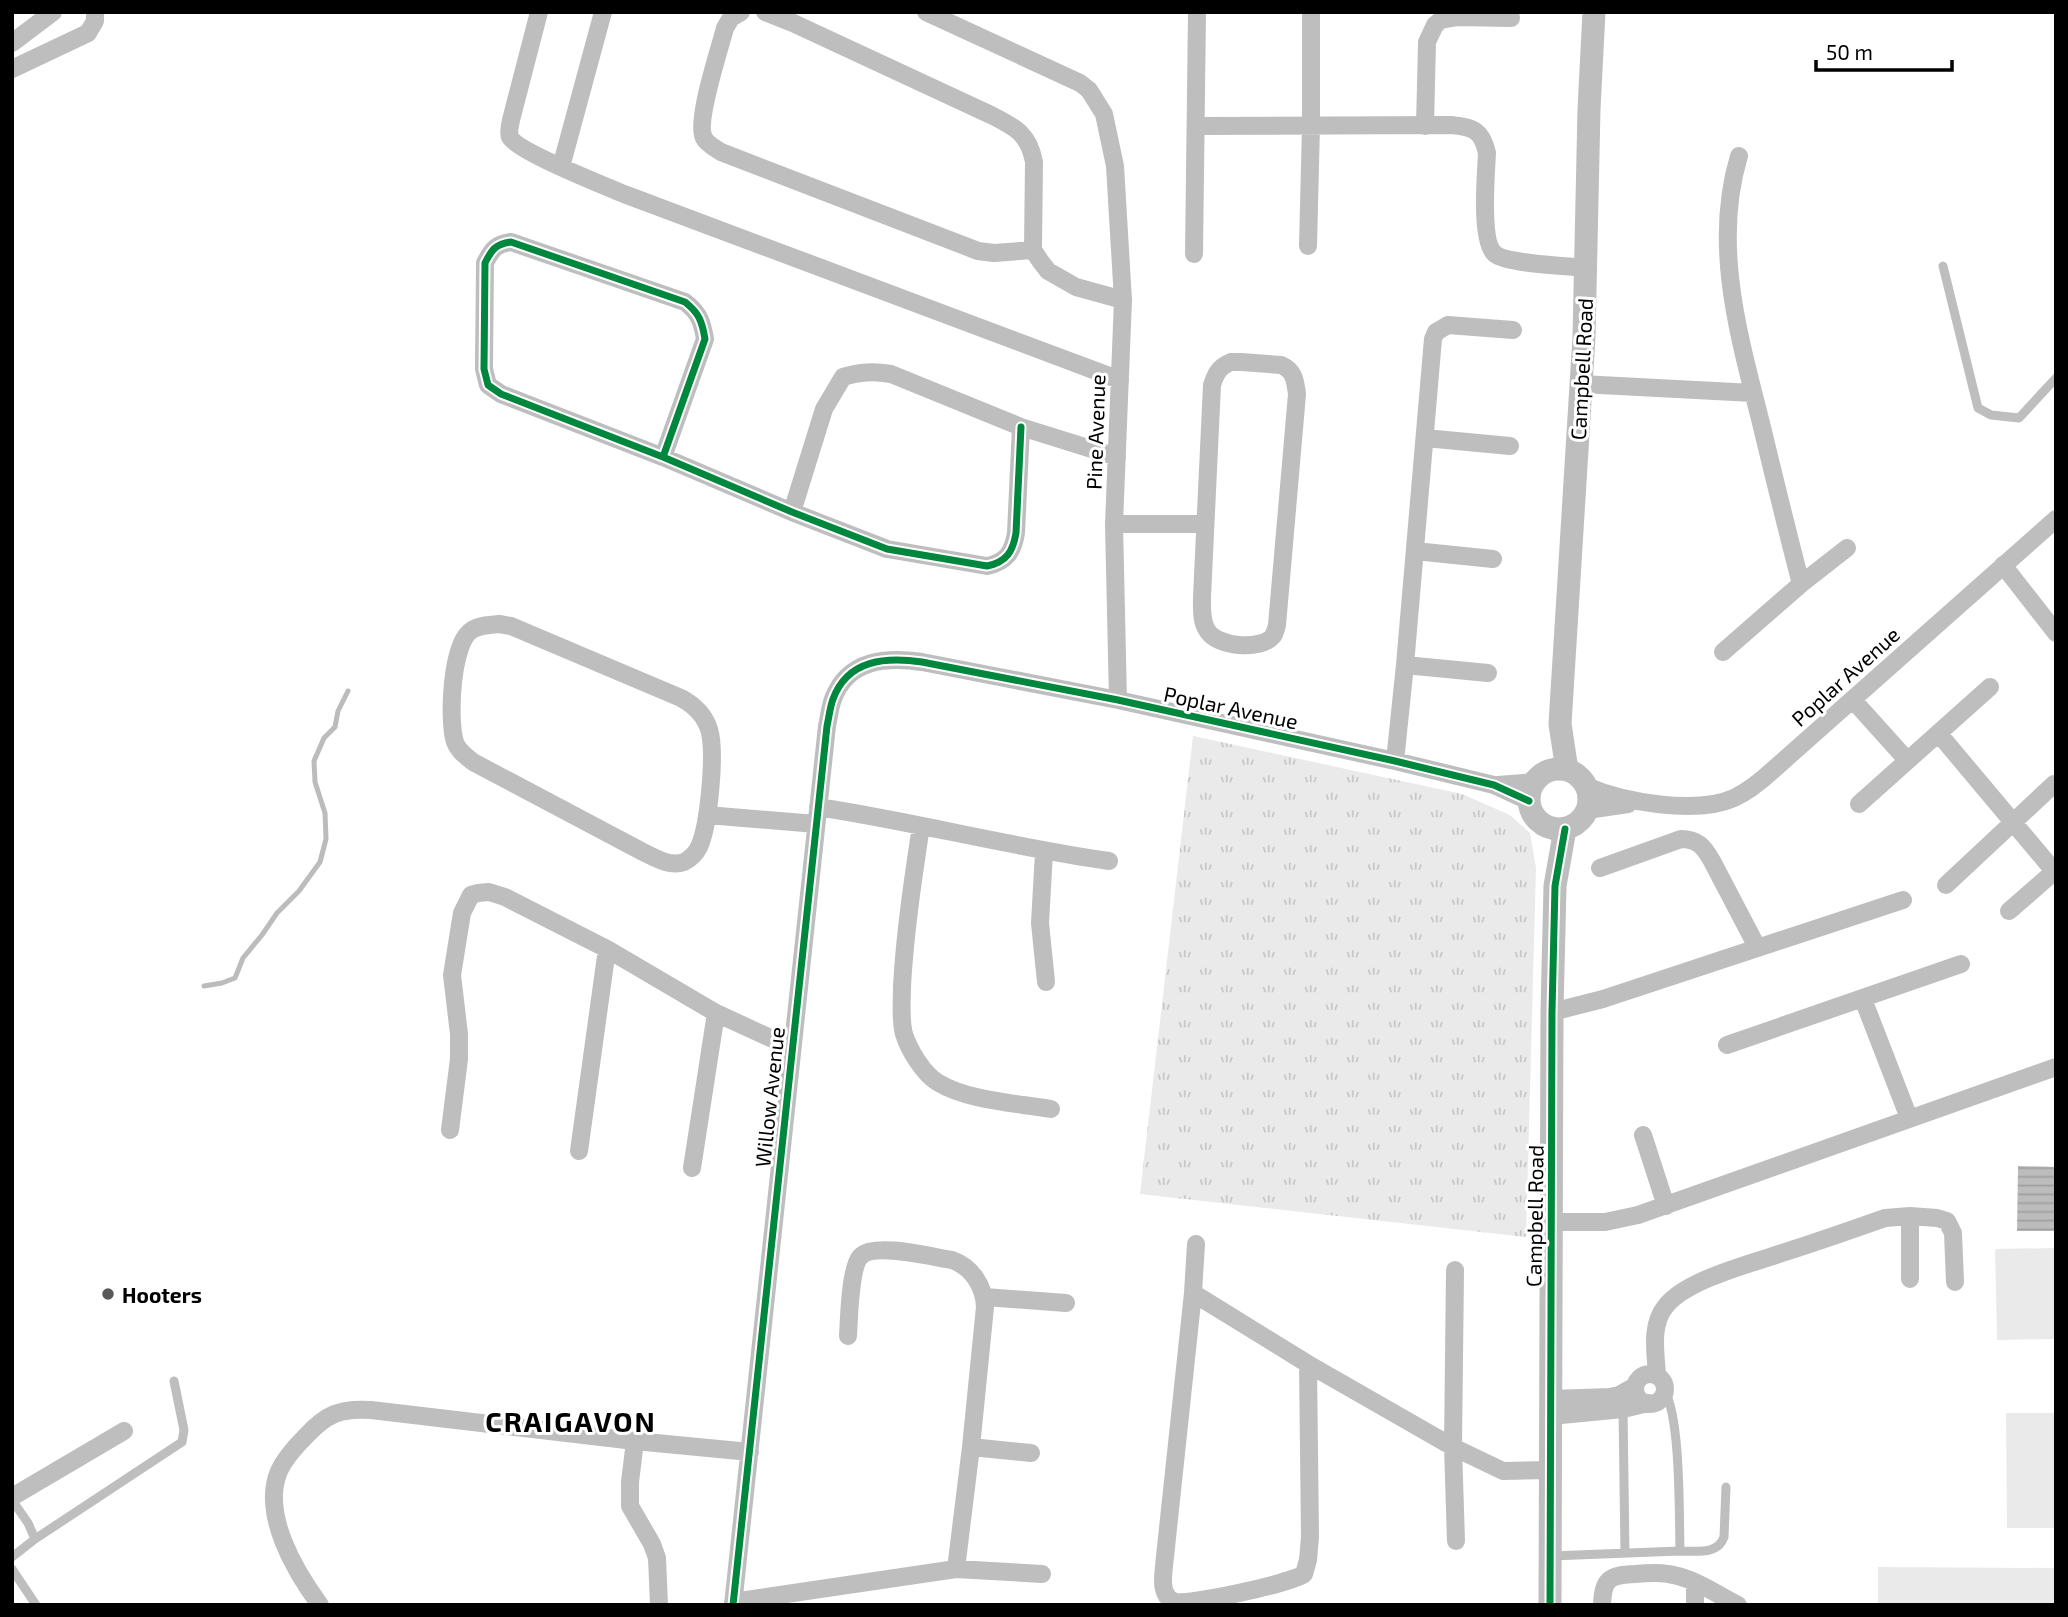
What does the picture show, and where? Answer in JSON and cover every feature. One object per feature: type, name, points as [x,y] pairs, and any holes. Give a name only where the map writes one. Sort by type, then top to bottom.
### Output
[{"type":"street","points":[[12,43],[53,12]]},
{"type":"street","points":[[12,69],[88,33],[94,21],[94,12]]},
{"type":"street","points":[[539,12],[509,133],[516,143],[561,167],[624,194],[1120,380]]},
{"type":"street","points":[[561,167],[603,12]]},
{"type":"street","points":[[741,12],[731,18],[725,28],[703,112],[702,132],[704,139],[711,145],[721,152],[978,251],[994,253],[1033,250]]},
{"type":"street","points":[[765,12],[991,115],[1021,132],[1032,149],[1034,162],[1033,250],[1048,271],[1076,287],[1123,300]]},
{"type":"street","name":"Pine Avenue","points":[[926,12],[1064,75],[1089,90],[1104,114],[1115,166],[1123,300],[1114,524],[1118,701]]},
{"type":"street","points":[[1194,254],[1197,12]]},
{"type":"street","points":[[1308,246],[1311,12]]},
{"type":"street","name":"Campbell Road","points":[[1544,781],[1560,724],[1581,384],[1594,13]]},
{"type":"street","points":[[1425,126],[1427,42],[1435,25],[1441,20],[1458,17],[1511,18]]},
{"type":"street","points":[[1196,125],[1464,127],[1476,132],[1484,141],[1487,153],[1486,229],[1488,242],[1496,255],[1538,264],[1586,268]]},
{"type":"street","points":[[1739,156],[1729,198],[1728,273],[1753,393],[1801,584]]},
{"type":"street","points":[[663,457],[705,339],[697,311],[685,302],[511,242],[499,243],[492,249],[485,263],[484,369],[488,385],[501,394],[887,549],[987,566],[1009,556],[1017,533],[1021,427]]},
{"type":"street","points":[[1395,761],[1433,339],[1436,332],[1448,325],[1513,330]]},
{"type":"street","points":[[1231,362],[1281,365],[1287,368],[1294,376],[1297,405],[1277,625],[1273,636],[1265,641],[1250,645],[1226,643],[1213,637],[1207,630],[1202,597],[1205,524],[1212,385],[1216,372],[1231,362]]},
{"type":"street","points":[[792,512],[824,409],[843,377],[860,372],[891,374],[1021,427],[1117,457]]},
{"type":"street","points":[[1581,384],[1753,393]]},
{"type":"street","points":[[1424,438],[1510,446]]},
{"type":"street","name":"Poplar Avenue","points":[[1586,786],[1611,796],[1638,802],[1710,805],[1733,798],[1760,782],[2056,519]]},
{"type":"street","points":[[1114,524],[1205,524]]},
{"type":"street","points":[[1723,652],[1847,548]]},
{"type":"street","points":[[1415,551],[1493,559]]},
{"type":"street","points":[[2003,565],[2056,633]]},
{"type":"street","points":[[486,625],[511,626],[691,703],[704,719],[711,742],[707,815],[698,848],[691,858],[673,863],[660,860],[474,762],[456,746],[452,722],[455,661],[466,636],[472,629],[486,625]]},
{"type":"street","name":"Willow Avenue","points":[[733,1603],[817,816],[833,699],[840,684],[848,676],[869,664],[896,659],[922,662]]},
{"type":"street","name":"Poplar Avenue","points":[[922,662],[1118,701],[1494,785],[1544,781]]},
{"type":"street","points":[[1405,666],[1488,673]]},
{"type":"street","points":[[1859,804],[1990,687]]},
{"type":"street","points":[[1853,700],[1907,760]]},
{"type":"street","points":[[1939,734],[2055,870],[2009,911]]},
{"type":"street","points":[[1581,779],[1588,794],[1587,810],[1578,822],[1557,828],[1535,817],[1530,810],[1544,781],[1581,779]]},
{"type":"street","points":[[1946,884],[2054,784]]},
{"type":"street","name":"Poplar Avenue","points":[[1587,810],[1638,802]]},
{"type":"street","points":[[707,815],[873,815],[1044,852],[1109,861]]},
{"type":"street","points":[[920,826],[904,958],[901,1010],[908,1042],[934,1080],[949,1088],[974,1096],[1051,1109]]},
{"type":"street","name":"Campbell Road","points":[[1550,1605],[1552,1012],[1557,828]]},
{"type":"street","points":[[1600,868],[1681,839],[1698,842],[1712,861],[1757,947]]},
{"type":"street","points":[[1044,852],[1040,923],[1046,982]]},
{"type":"street","points":[[450,1130],[458,1059],[452,975],[461,913],[471,895],[488,892],[505,897],[607,949],[716,1013],[792,1048]]},
{"type":"street","points":[[1552,1012],[1603,999],[1903,900]]},
{"type":"street","points":[[579,1152],[607,949]]},
{"type":"street","points":[[1727,1045],[1961,964]]},
{"type":"street","points":[[1864,999],[1909,1118]]},
{"type":"street","points":[[692,1168],[716,1013]]},
{"type":"street","points":[[1551,1222],[1605,1222],[1638,1215],[2056,1067]]},
{"type":"street","points":[[1643,1135],[1666,1206]]},
{"type":"street","points":[[1910,1216],[1910,1279]]},
{"type":"street","points":[[1551,1407],[1623,1409],[1647,1403],[1638,1398],[1649,1382],[1657,1325],[1664,1308],[1683,1292],[1724,1273],[1885,1218],[1910,1216],[1947,1221],[1953,1233],[1955,1282]]},
{"type":"street","points":[[1196,1244],[1164,1566],[1164,1590],[1174,1602],[1198,1601],[1290,1581],[1304,1574],[1310,1537],[1308,1364]]},
{"type":"street","points":[[848,1336],[853,1275],[861,1256],[872,1250],[885,1249],[959,1262],[971,1272],[985,1297],[956,1569]]},
{"type":"street","points":[[1455,1270],[1455,1541]]},
{"type":"street","points":[[1193,1293],[1308,1364],[1453,1447],[1503,1471],[1551,1470]]},
{"type":"street","points":[[985,1297],[1066,1303]]},
{"type":"street","points":[[1551,1407],[1619,1395],[1649,1382]]},
{"type":"street","points":[[320,1605],[294,1568],[284,1544],[275,1513],[275,1489],[284,1461],[329,1415],[357,1409],[371,1410],[750,1452]]},
{"type":"street","points":[[12,1499],[124,1431]]},
{"type":"street","points":[[635,1441],[630,1482],[631,1506],[657,1558],[659,1605]]},
{"type":"street","points":[[971,1447],[1031,1453]]},
{"type":"street","points":[[733,1603],[956,1569],[1042,1574]]},
{"type":"street","points":[[1602,1605],[1605,1584],[1611,1577],[1620,1574],[1668,1574],[1738,1605]]},
{"type":"street","points":[[1695,1584],[1695,1605]]},
{"type":"lane","points":[[1943,266],[1978,408],[1991,415],[2020,418],[2056,378]]},
{"type":"lane","points":[[12,1557],[182,1441],[184,1430],[174,1381]]},
{"type":"lane","points":[[1649,1382],[1670,1401],[1675,1433],[1680,1551]]},
{"type":"lane","points":[[1623,1409],[1625,1553]]},
{"type":"lane","points":[[1551,1556],[1715,1549],[1722,1544],[1724,1537],[1726,1487]]},
{"type":"lane","points":[[12,1499],[35,1539]]},
{"type":"lane","points":[[12,1569],[36,1605]]},
{"type":"green space","points":[[1193,736],[1462,794],[1510,815],[1530,833],[1536,868],[1526,1237],[1140,1194]]},
{"type":"green space","points":[[2056,1248],[2056,1339],[1997,1340],[1995,1249]]},
{"type":"green space","points":[[2006,1413],[2056,1413],[2056,1528],[2007,1528]]},
{"type":"green space","points":[[1878,1567],[2056,1568],[2056,1605],[1878,1605]]},
{"type":"shaded area","points":[[2018,1166],[2056,1167],[2056,1231],[2017,1231]]},
{"type":"waterway","points":[[204,986],[235,978],[243,958],[320,862],[326,839],[325,813],[315,782],[314,761],[324,738],[335,727],[338,711],[348,691]]},
{"type":"cycle path","points":[[663,457],[705,339],[701,322],[694,310],[685,302],[511,242],[495,248],[485,263],[484,369],[488,385],[501,394],[887,549],[987,566],[1004,559],[1011,550],[1016,533],[1021,427]]},
{"type":"cycle path","points":[[733,1605],[827,726],[833,699],[848,676],[858,668],[882,661],[922,662],[1118,700],[1395,761],[1494,785],[1529,801]]},
{"type":"cycle path","points":[[1550,1605],[1552,1012],[1555,886],[1565,829]]},
{"type":"place","name":"Hooters","points":[[108,1294]]},
{"type":"district","name":"CRAIGAVON","points":[[571,1421]]}]
